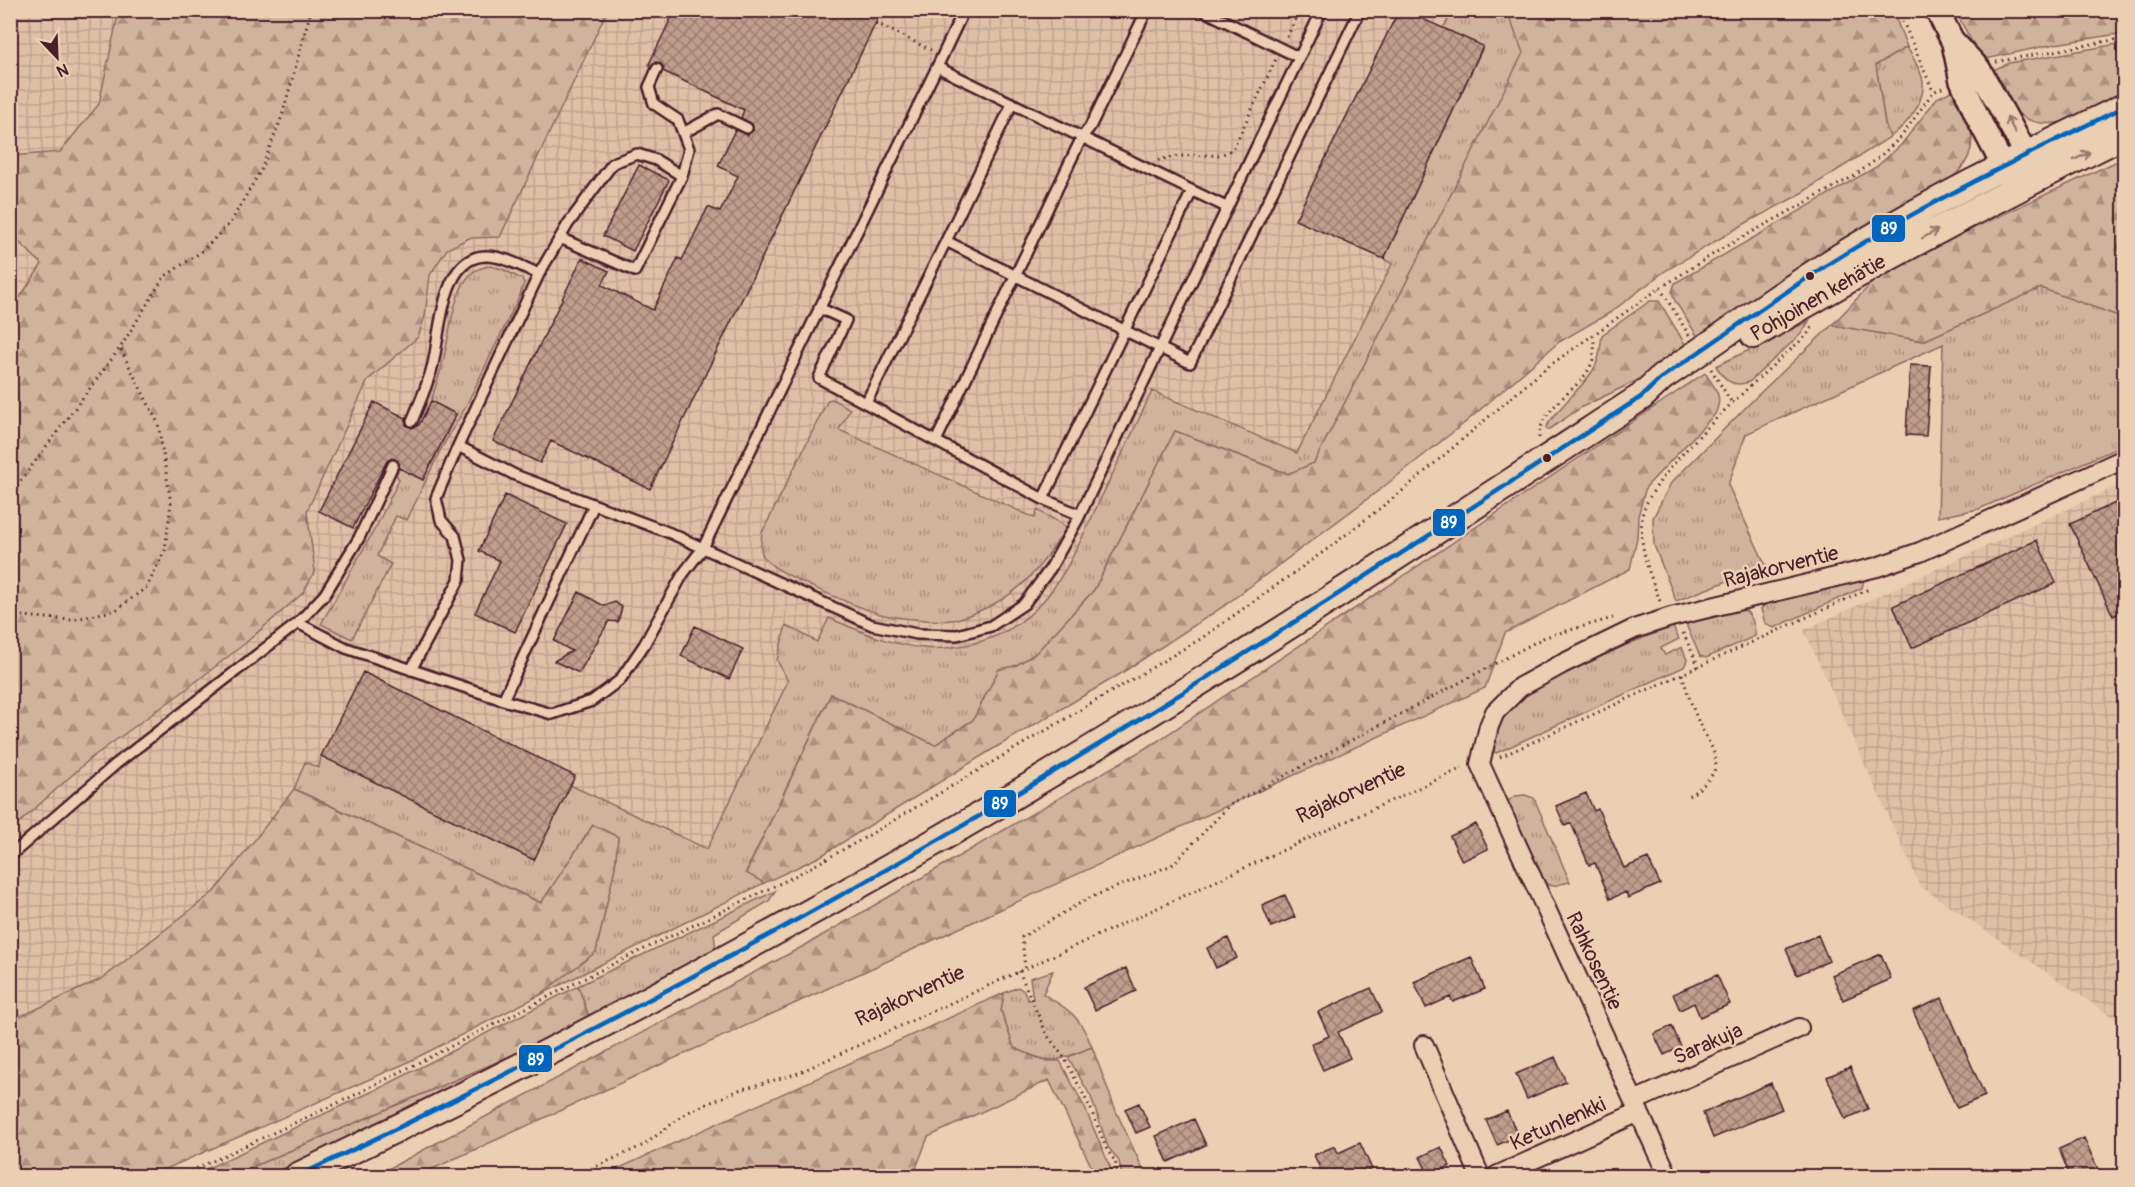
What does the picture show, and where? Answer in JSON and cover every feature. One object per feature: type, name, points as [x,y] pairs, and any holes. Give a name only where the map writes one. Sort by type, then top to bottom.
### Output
[{"type":"main road","name":"Pohjoinen kehätie","points":[[298,1176],[608,1021],[890,867],[1080,755],[1301,617],[1641,397],[1661,378],[1826,266],[1893,226],[2003,166],[2124,107]]},
{"type":"main road","name":"Pohjoinen kehätie","points":[[1641,397],[1666,387],[1860,272],[2015,189],[2124,135]]},
{"type":"street","points":[[1937,10],[1970,74],[2027,154],[2039,177]]},
{"type":"street","points":[[1970,74],[2003,166],[2015,189]]},
{"type":"street","name":"Rajakorventie","points":[[1480,764],[1489,726],[1495,712],[1520,687],[1634,629],[1671,617],[1888,563],[1920,552],[2124,459]]},
{"type":"street","name":"Rahkosentie","points":[[1480,764],[1668,1176]]},
{"type":"street","name":"Sarakuja","points":[[1636,1106],[1799,1028]]},
{"type":"street","points":[[1424,1045],[1480,1176]]},
{"type":"street","name":"Ketunlenkki","points":[[1496,1176],[1636,1106]]},
{"type":"lane","points":[[298,623],[346,648],[552,714],[592,701],[620,680],[644,645],[683,574],[703,548],[964,10]]},
{"type":"lane","points":[[936,441],[1082,137],[1090,127],[1147,10]]},
{"type":"lane","points":[[1202,10],[1298,57]]},
{"type":"lane","points":[[458,446],[514,475],[670,533],[872,625],[917,634],[957,634],[991,626],[1024,604],[1050,569],[1080,514],[1322,10]]},
{"type":"lane","points":[[946,241],[1190,363],[1360,10]]},
{"type":"lane","points":[[937,67],[1226,207]]},
{"type":"lane","points":[[560,238],[634,271],[682,176],[689,149],[678,120],[654,104],[649,87],[657,69]]},
{"type":"lane","points":[[866,403],[1012,104]]},
{"type":"lane","points":[[683,133],[718,114],[747,128]]},
{"type":"lane","points":[[411,670],[459,580],[461,560],[455,536],[441,520],[436,498],[538,274],[560,238],[613,163],[637,154],[656,160],[682,176]]},
{"type":"lane","points":[[1043,499],[1192,191]]},
{"type":"lane","points":[[412,421],[425,391],[433,362],[448,289],[459,268],[473,258],[487,257],[506,259],[538,274]]},
{"type":"lane","points":[[819,308],[846,320],[819,378],[1043,499],[1080,514]]},
{"type":"lane","points":[[10,856],[116,764],[298,623],[331,585],[359,538],[393,465]]},
{"type":"lane","points":[[503,700],[594,505]]},
{"type":"path","points":[[10,495],[120,348],[164,277],[201,252],[230,223],[261,171],[282,116],[311,10]]},
{"type":"path","points":[[1898,10],[1933,92]]},
{"type":"path","points":[[180,1176],[353,1096],[605,968],[791,878],[859,841],[1124,686],[1202,638],[1326,550],[1452,450],[1546,368],[1660,288],[1723,248],[1854,176],[1901,137],[1933,92],[2000,60],[2124,38]]},
{"type":"path","points":[[1660,288],[1690,337]]},
{"type":"path","points":[[1699,667],[1680,626],[1661,604],[1645,564],[1642,515],[1648,497],[1660,479],[1732,403],[1807,335],[1817,319]]},
{"type":"path","points":[[1539,446],[1539,429],[1551,411],[1588,369],[1595,350],[1593,336]]},
{"type":"path","points":[[10,615],[72,620],[116,610],[147,587],[165,550],[171,503],[158,423],[120,348]]},
{"type":"path","points":[[1711,369],[1732,403]]},
{"type":"path","points":[[1480,764],[1875,586]]},
{"type":"path","points":[[1024,968],[1022,938],[1089,898],[1172,865],[1230,805],[1545,637],[1619,616]]},
{"type":"path","points":[[1682,674],[1689,697],[1714,754],[1716,765],[1711,777],[1696,793],[1686,797]]},
{"type":"path","name":"Rajakorventie","points":[[575,1176],[644,1145],[687,1113],[739,1090],[796,1074],[1458,769],[1480,764]]},
{"type":"path","points":[[1019,971],[1047,1035],[1065,1059],[1090,1107],[1107,1149],[1115,1161],[1119,1176]]},
{"type":"shaded area","points":[[1526,10],[1314,463],[1094,590],[746,873],[11,1062],[10,11]]},
{"type":"shaded area","points":[[2124,483],[2124,1025],[1920,886],[1804,630]]},
{"type":"green space","points":[[109,11],[607,11],[500,237],[469,238],[447,249],[430,275],[425,316],[418,337],[368,380],[307,511],[315,571],[303,593],[243,645],[91,758],[11,830],[11,311],[42,264],[11,234],[11,156],[60,152],[99,104],[118,15]]},
{"type":"green space","points":[[1454,11],[1507,11],[1524,53],[1314,463],[1289,474],[1175,431],[1094,590],[1035,654],[1015,666],[999,670],[973,720],[935,745],[831,694],[746,872],[764,883],[538,996],[596,951],[615,867],[618,837],[593,825],[542,903],[294,789],[305,762],[319,768],[321,756],[570,785],[707,849],[788,681],[777,660],[786,625],[817,642],[829,618],[887,641],[934,649],[965,645],[992,638],[1015,626],[1034,611],[1064,572],[1152,391],[1297,453],[1392,264],[1384,259],[1483,47],[1443,28]]},
{"type":"green space","points":[[1507,11],[1893,11],[1907,47],[1876,65],[1885,124],[1890,137],[1795,197],[1665,271],[1611,312],[1559,342],[1467,421],[1382,488],[1224,606],[1117,676],[988,752],[819,857],[764,883],[746,873],[831,694],[935,745],[973,720],[999,669],[1015,666],[1035,654],[1094,590],[1175,431],[1288,474],[1314,463],[1523,53]]},
{"type":"green space","points":[[1955,11],[2124,11],[2124,33],[2055,44],[1986,59],[1979,54]]},
{"type":"green space","points":[[2124,43],[2124,96],[2066,121],[2051,124],[2036,122],[2022,116],[2009,105],[1993,76],[1995,69],[2009,63]]},
{"type":"green space","points":[[1907,47],[1922,77],[1922,94],[1915,111],[1890,137],[1885,124],[1876,65]]},
{"type":"green space","points":[[1955,89],[1968,120],[1972,141],[1971,151],[1956,174],[1930,194],[1701,342],[1675,301],[1672,292],[1675,283],[1876,167],[1901,145],[1937,98]]},
{"type":"green space","points":[[2124,158],[2124,318],[2041,288],[1923,341],[1832,325],[1884,270]]},
{"type":"green space","points":[[490,266],[522,279],[524,283],[520,295],[407,520],[396,516],[377,556],[391,564],[352,639],[321,624],[377,525],[399,480],[396,474],[400,468],[423,480],[456,415],[431,401],[442,366],[452,316],[463,284],[478,269]]},
{"type":"green space","points":[[2041,288],[2124,318],[2124,445],[1979,509],[1938,517],[1943,344],[1746,434],[1728,485],[1766,566],[1676,601],[1654,545],[1653,518],[1671,483],[1759,394],[1832,325],[1923,341]]},
{"type":"green space","points":[[1650,301],[1659,301],[1688,349],[1640,379],[1582,407],[1548,430],[1546,427],[1551,419],[1595,368],[1602,335]]},
{"type":"green space","points":[[1809,321],[1801,334],[1749,382],[1738,384],[1730,382],[1716,366]]},
{"type":"green space","points":[[1705,373],[1717,392],[1718,408],[1715,414],[1646,487],[1638,516],[1637,538],[1630,569],[1505,633],[1485,688],[417,1176],[375,1176],[811,942],[1156,742]]},
{"type":"green space","points":[[832,399],[850,409],[839,430],[1035,518],[1037,510],[1066,528],[1044,560],[1021,585],[993,604],[957,619],[930,620],[880,614],[801,582],[765,559],[761,546],[762,533],[828,400]]},
{"type":"green space","points":[[1864,580],[1862,588],[1774,628],[1765,623],[1761,609],[1766,603]]},
{"type":"green space","points":[[1741,608],[1752,620],[1755,636],[1706,658],[1700,656],[1687,627],[1688,622]]},
{"type":"green space","points":[[1673,627],[1679,639],[1661,648],[1665,655],[1682,647],[1687,660],[1684,667],[1496,753],[1494,751],[1503,720],[1512,707],[1529,692],[1601,656]]},
{"type":"green space","points":[[294,789],[541,903],[593,825],[618,837],[615,867],[596,952],[538,996],[404,1064],[150,1176],[11,1176],[11,1021],[103,978],[216,890]]},
{"type":"green space","points":[[1525,795],[1534,798],[1570,882],[1552,886],[1545,883],[1507,802],[1515,796]]},
{"type":"green space","points":[[775,891],[769,901],[714,934],[716,950],[589,1017],[578,986]]},
{"type":"green space","points":[[1053,971],[1043,994],[1074,1015],[1092,1047],[1053,1060],[1037,1057],[1014,1048],[1001,1011],[1004,993],[1018,987],[1024,991],[1028,1000],[1033,999],[1030,978]]},
{"type":"green space","points":[[578,986],[589,1017],[518,1053],[231,1176],[191,1176],[384,1086]]},
{"type":"green space","points":[[1004,993],[1001,1011],[1014,1048],[1045,1061],[1060,1061],[1084,1106],[1114,1176],[1096,1176],[1049,1080],[928,1137],[913,1176],[652,1176],[649,1167],[626,1176],[618,1176],[615,1170]]},
{"type":"green space","points":[[1092,1047],[1116,1111],[1146,1176],[1122,1176],[1119,1161],[1108,1147],[1091,1097],[1068,1057]]},
{"type":"green space","points":[[518,1053],[268,1176],[231,1176]]},
{"type":"building","points":[[675,10],[882,10],[650,489],[551,441],[540,463],[493,441],[582,258],[609,271],[602,285],[653,310],[678,258],[682,260],[708,207],[720,212],[738,176],[718,166],[735,130],[747,135],[753,130],[752,124],[741,118],[744,110],[663,71],[664,68],[660,63],[656,62],[651,66],[649,64]]},
{"type":"building","points":[[1399,10],[1483,46],[1384,259],[1295,220]]},
{"type":"building","points":[[639,165],[669,180],[633,251],[603,236]]},
{"type":"building","points":[[1910,365],[1931,366],[1926,436],[1906,435]]},
{"type":"building","points":[[431,401],[456,414],[423,480],[399,468],[398,461],[392,458],[387,461],[353,528],[319,511],[374,402],[406,418],[406,425],[412,428],[419,425]]},
{"type":"building","points":[[505,495],[567,524],[515,632],[475,613],[500,561],[479,551]]},
{"type":"building","points":[[2124,499],[2124,611],[2113,616],[2070,524]]},
{"type":"building","points":[[2037,540],[2056,583],[1912,648],[1893,606]]},
{"type":"building","points":[[579,592],[604,606],[615,602],[622,607],[618,622],[609,621],[579,673],[554,661],[572,651],[554,641]]},
{"type":"building","points":[[695,626],[743,649],[729,679],[681,656]]},
{"type":"building","points":[[363,672],[575,776],[534,860],[321,756]]},
{"type":"building","points":[[1586,793],[1594,811],[1598,809],[1624,868],[1648,858],[1660,884],[1628,898],[1626,892],[1610,899],[1595,863],[1589,865],[1571,823],[1565,826],[1556,806]]},
{"type":"building","points":[[1476,824],[1488,849],[1462,861],[1450,836]]},
{"type":"building","points":[[1285,895],[1295,917],[1271,927],[1262,905]]},
{"type":"building","points":[[1818,935],[1829,961],[1797,975],[1786,949]]},
{"type":"building","points":[[1228,938],[1237,958],[1216,968],[1207,948]]},
{"type":"building","points":[[1881,954],[1891,979],[1843,1000],[1832,975]]},
{"type":"building","points":[[1471,957],[1485,989],[1453,1002],[1450,997],[1426,1008],[1414,982]]},
{"type":"building","points":[[1126,968],[1136,991],[1095,1010],[1084,987]]},
{"type":"building","points":[[1717,975],[1730,1004],[1700,1017],[1694,1003],[1680,1010],[1673,994]]},
{"type":"building","points":[[1371,988],[1382,1012],[1338,1032],[1350,1058],[1323,1070],[1311,1044],[1329,1036],[1318,1012]]},
{"type":"building","points":[[1942,998],[1985,1096],[1957,1108],[1913,1011]]},
{"type":"building","points":[[1672,1026],[1681,1047],[1664,1055],[1654,1034]]},
{"type":"building","points":[[1555,1057],[1566,1082],[1527,1099],[1516,1074]]},
{"type":"building","points":[[1850,1067],[1868,1109],[1845,1119],[1827,1077]]},
{"type":"building","points":[[1771,1083],[1782,1109],[1713,1138],[1703,1113]]},
{"type":"building","points":[[1139,1103],[1150,1127],[1136,1133],[1125,1109]]},
{"type":"building","points":[[1507,1111],[1518,1136],[1497,1145],[1486,1120]]},
{"type":"building","points":[[1194,1119],[1206,1145],[1168,1162],[1156,1136]]},
{"type":"building","points":[[2084,1138],[2101,1176],[2070,1176],[2059,1149]]},
{"type":"building","points":[[1360,1143],[1372,1169],[1355,1176],[1337,1176],[1334,1170],[1323,1175],[1314,1155],[1335,1146],[1338,1153]]},
{"type":"building","points":[[1441,1147],[1450,1166],[1429,1175],[1420,1157]]},
{"type":"transit line","name":"89","points":[[298,1176],[511,1072],[651,999],[959,828],[1254,648],[1448,523],[1641,397],[1661,378],[1827,265],[1936,202],[2124,107]]}]
